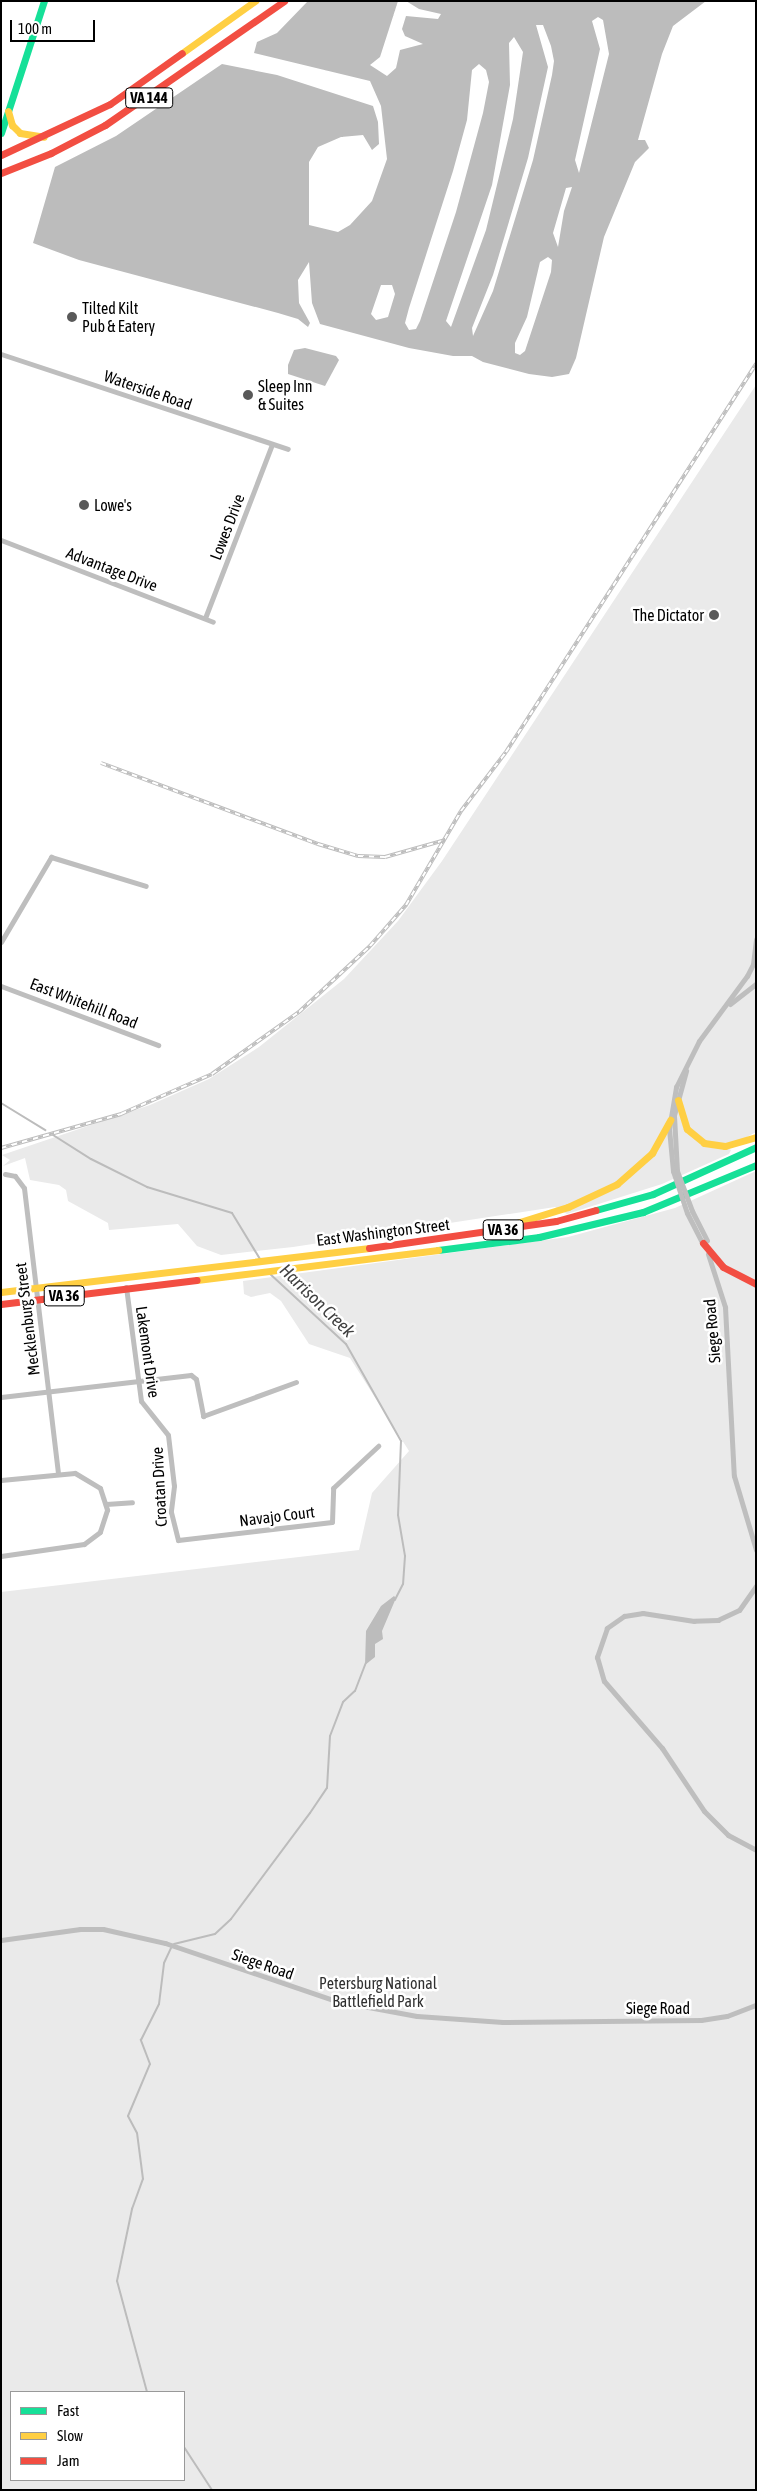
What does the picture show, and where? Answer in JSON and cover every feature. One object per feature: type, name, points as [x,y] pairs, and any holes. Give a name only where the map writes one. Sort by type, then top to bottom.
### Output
[{"type":"main road","points":[[1,133],[44,1]]},
{"type":"main road","name":"VA 144","points":[[1,155],[46,137],[126,93],[255,1]]},
{"type":"main road","name":"VA 144","points":[[1,173],[51,153],[113,121],[284,1]]},
{"type":"main road","points":[[8,111],[12,125],[20,133],[46,137]]},
{"type":"main road","points":[[678,1100],[685,1125],[704,1143],[725,1146],[756,1137]]},
{"type":"main road","points":[[484,1233],[568,1207],[617,1184],[652,1154],[670,1120]]},
{"type":"main road","name":"East Washington Street","points":[[1,1292],[484,1233],[556,1221],[623,1204],[690,1179],[756,1147]]},
{"type":"main road","name":"East Washington Street","points":[[1,1304],[496,1243],[580,1229],[665,1205],[756,1165]]},
{"type":"main road","points":[[744,1171],[756,1171]]},
{"type":"main road","points":[[705,1241],[725,1263],[756,1279]]},
{"type":"main road","points":[[705,1241],[723,1267],[756,1284]]},
{"type":"street","name":"Waterside Road","points":[[1,354],[288,449]]},
{"type":"street","name":"Lowes Drive","points":[[205,618],[272,444]]},
{"type":"street","name":"Advantage Drive","points":[[1,540],[213,622]]},
{"type":"street","points":[[1,942],[51,858],[146,886]]},
{"type":"street","name":"Siege Road","points":[[756,939],[755,962],[725,1008],[699,1040],[676,1087],[670,1120],[675,1171],[689,1212],[705,1241],[725,1307],[732,1461],[756,1550]]},
{"type":"street","name":"Siege Road","points":[[725,1008],[756,984]]},
{"type":"street","name":"East Whitehill Road","points":[[1,986],[158,1045]]},
{"type":"street","name":"Siege Road","points":[[675,1171],[674,1137],[678,1100],[689,1060]]},
{"type":"street","name":"Mecklenburg Street","points":[[5,1174],[15,1176],[24,1188],[58,1473]]},
{"type":"street","name":"Lakemont Drive","points":[[125,1277],[137,1381],[144,1408],[161,1423]]},
{"type":"street","points":[[1,1397],[194,1376],[203,1416],[296,1382]]},
{"type":"street","name":"Croatan Drive","points":[[161,1423],[168,1435],[174,1492],[171,1512],[175,1536],[180,1541],[188,1540]]},
{"type":"street","name":"Navajo Court","points":[[188,1540],[332,1522],[333,1488],[378,1446]]},
{"type":"street","points":[[1,1480],[58,1473],[75,1473],[88,1478],[100,1488],[106,1504],[104,1525],[84,1544],[1,1556]]},
{"type":"street","points":[[106,1504],[132,1502]]},
{"type":"street","points":[[756,1586],[739,1610],[718,1620],[694,1621],[643,1613],[624,1616],[607,1628],[597,1657],[604,1681],[662,1748],[704,1811],[728,1834],[756,1850]]},
{"type":"street","name":"Siege Road","points":[[1,1940],[80,1928],[103,1929],[165,1943],[336,2001],[417,2016],[502,2022],[701,2020],[727,2016],[756,2005]]},
{"type":"green space","points":[[756,385],[756,1132],[727,1148],[731,1150],[729,1154],[662,1184],[567,1214],[555,1207],[293,1247],[221,1255],[197,1246],[178,1224],[109,1230],[108,1223],[68,1201],[66,1190],[59,1185],[30,1180],[25,1158],[3,1166],[10,1160],[2,1155],[150,1105],[209,1079],[259,1047],[344,979],[398,921],[442,861]]},
{"type":"green space","name":"Petersburg National Battlefield Park","points":[[756,1171],[756,2490],[1,2490],[1,1592],[359,1550],[372,1493],[409,1451],[350,1358],[309,1344],[281,1301],[270,1293],[251,1297],[244,1294],[243,1281],[568,1237],[675,1208]]},
{"type":"shaded area","points":[[308,1],[398,1],[380,57],[370,65],[387,76],[396,68],[400,50],[423,44],[405,36],[402,29],[406,16],[438,19],[441,14],[419,9],[406,1],[706,1],[673,26],[662,54],[638,140],[645,140],[649,148],[635,162],[604,237],[576,358],[569,374],[552,377],[529,374],[483,362],[472,356],[453,356],[409,348],[320,324],[312,303],[309,262],[298,280],[299,303],[310,323],[308,327],[298,319],[79,260],[33,243],[55,167],[116,136],[222,64],[277,75],[373,106],[378,122],[379,144],[372,150],[363,135],[341,137],[318,147],[309,162],[309,225],[338,232],[350,225],[372,201],[387,159],[381,106],[370,81],[254,53],[257,42],[277,33]],"holes":[[[598,17],[603,20],[609,54],[579,173],[575,160],[600,49],[592,21]],[[536,25],[543,25],[551,46],[554,61],[533,160],[493,291],[473,336],[472,328],[493,275],[528,158],[548,67]],[[514,37],[523,52],[513,119],[486,230],[451,327],[446,321],[492,185],[510,85],[509,43]],[[479,64],[486,70],[489,82],[483,113],[456,212],[420,321],[416,329],[409,330],[405,323],[409,308],[453,171],[467,120],[472,70]],[[572,187],[564,211],[558,247],[553,233],[566,188]],[[548,257],[552,260],[551,272],[525,351],[520,355],[515,353],[515,343],[527,317],[540,262]],[[381,285],[392,285],[395,294],[388,317],[376,320],[371,314]]]},
{"type":"shaded area","points":[[305,348],[336,356],[339,360],[325,386],[288,374],[288,365],[294,350]]},
{"type":"shaded area","points":[[394,1596],[396,1598],[382,1631],[383,1639],[375,1644],[375,1657],[365,1665],[366,1631],[381,1606]]},
{"type":"waterway","name":"Harrison Creek","points":[[1,1103],[45,1130]]},
{"type":"waterway","name":"Harrison Creek","points":[[53,1135],[91,1159],[147,1187],[232,1213],[260,1259]]},
{"type":"waterway","name":"Harrison Creek","points":[[269,1273],[346,1344],[401,1441],[398,1515],[405,1556],[403,1584],[395,1600]]},
{"type":"waterway","points":[[174,1944],[215,1934],[231,1919],[310,1813],[327,1788],[330,1736],[343,1702],[355,1691],[366,1663]]},
{"type":"waterway","points":[[147,2391],[117,2281],[132,2209],[143,2179],[137,2133],[128,2116],[150,2064],[141,2040],[159,2004],[164,1963],[171,1948]]},
{"type":"waterway","points":[[185,2449],[212,2490]]},
{"type":"railway","points":[[1,1148],[121,1114],[212,1074],[299,1012],[370,946],[406,905],[461,811],[506,752],[756,364]]},
{"type":"railway","points":[[101,763],[318,844],[358,856],[385,857],[445,840]]},
{"type":"traffic: fast","points":[[1,133],[44,1]]},
{"type":"traffic: fast","points":[[596,1210],[653,1194],[756,1147]]},
{"type":"traffic: fast","points":[[438,1250],[539,1237],[643,1212],[756,1165]]},
{"type":"traffic: slow","points":[[182,53],[255,1]]},
{"type":"traffic: slow","points":[[8,111],[12,125],[20,133],[44,137]]},
{"type":"traffic: slow","points":[[678,1100],[687,1129],[704,1143],[725,1146],[756,1137]]},
{"type":"traffic: slow","points":[[510,1225],[568,1207],[617,1184],[652,1153],[670,1120]]},
{"type":"traffic: slow","points":[[1,1292],[369,1248]]},
{"type":"traffic: slow","points":[[197,1280],[438,1250]]},
{"type":"traffic: jam","points":[[1,173],[51,153],[105,125],[284,1]]},
{"type":"traffic: jam","points":[[1,155],[110,104],[182,53]]},
{"type":"traffic: jam","points":[[369,1248],[556,1221],[596,1210]]},
{"type":"traffic: jam","points":[[703,1243],[723,1267],[756,1284]]},
{"type":"traffic: jam","points":[[1,1304],[197,1280]]},
{"type":"place","name":"Tilted Kilt Pub & Eatery","points":[[72,317]]},
{"type":"place","name":"Sleep Inn & Suites","points":[[248,395]]},
{"type":"place","name":"Lowe's","points":[[84,505]]},
{"type":"place","name":"The Dictator","points":[[714,615]]}]
